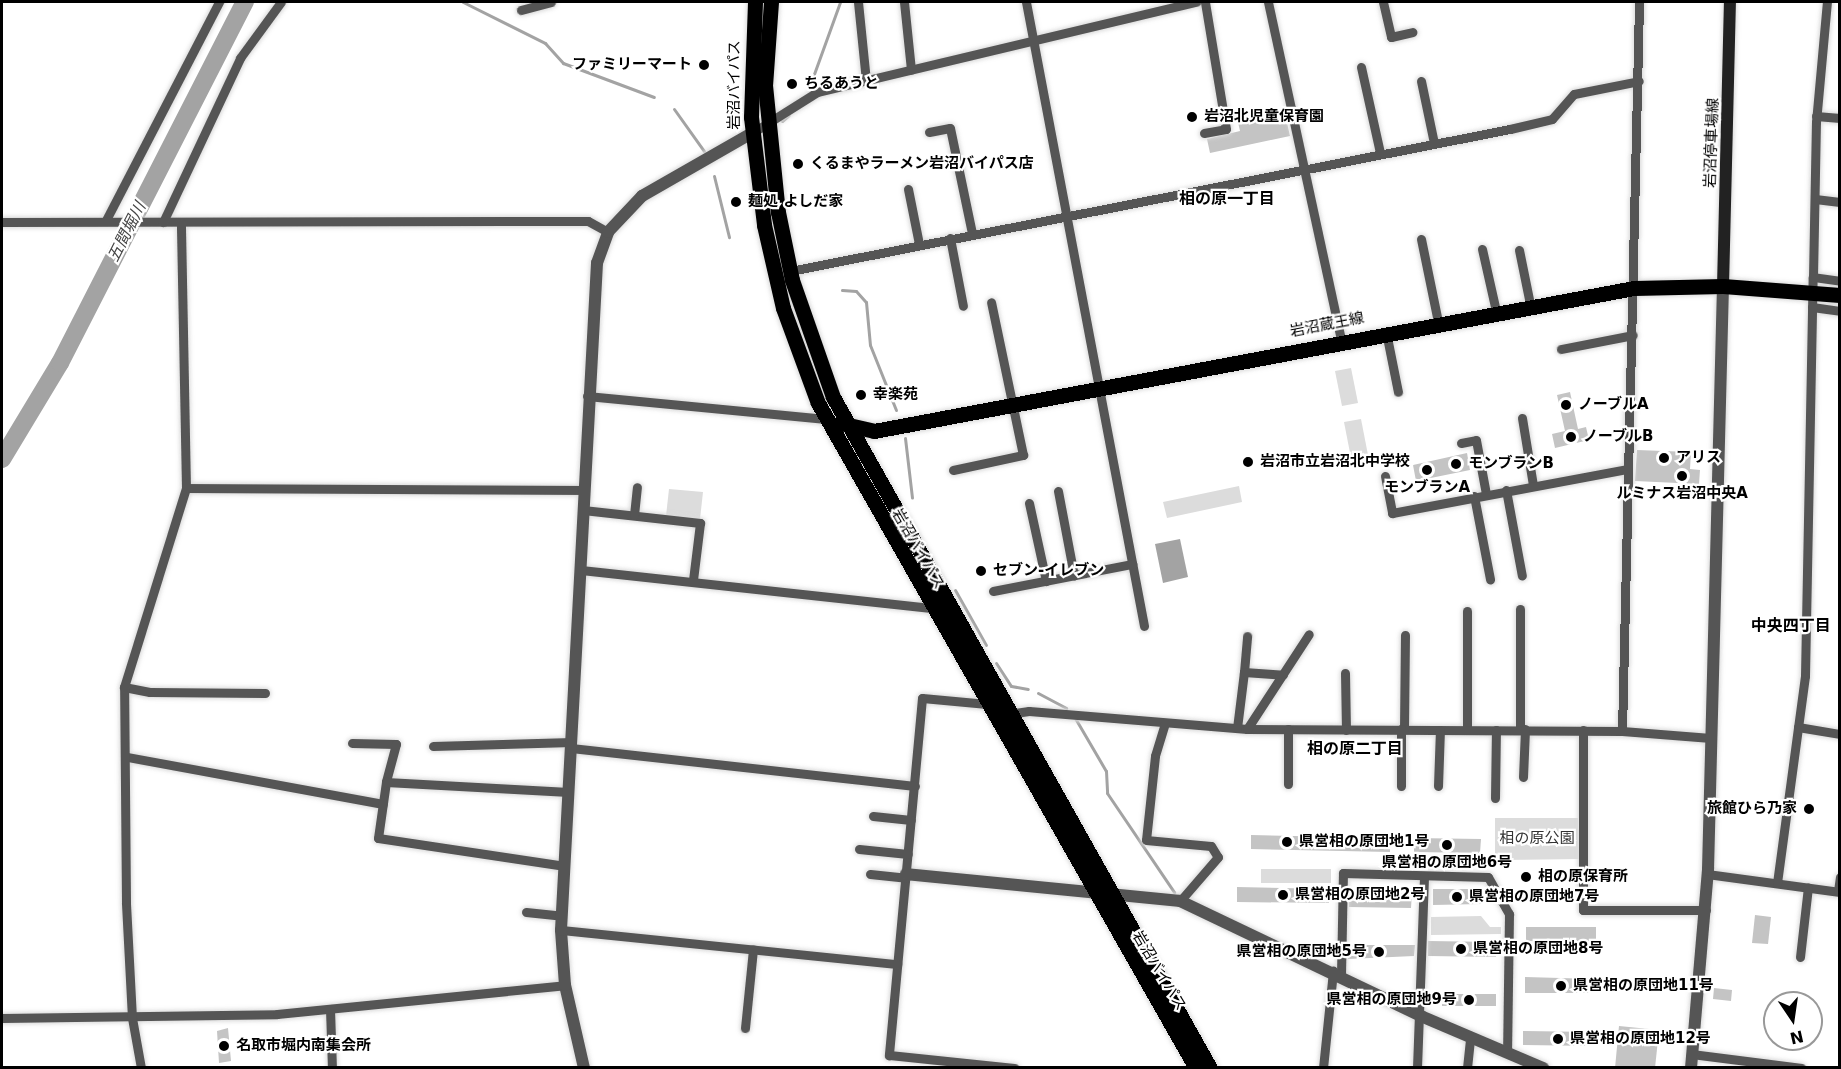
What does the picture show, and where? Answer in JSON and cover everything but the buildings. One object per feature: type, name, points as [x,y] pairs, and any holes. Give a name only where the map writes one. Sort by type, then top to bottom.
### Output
[{"type":"main road","name":"岩沼バイパス","points":[[755,2],[752,134],[774,274],[794,343],[826,419],[1091,890],[1196,1068]]},
{"type":"main road","name":"岩沼バイパス","points":[[771,2],[767,122],[790,271],[807,333],[846,425],[1210,1068]]},
{"type":"main road","name":"岩沼停車場線","points":[[1723,286],[1730,2]]},
{"type":"main road","name":"岩沼蔵王線","points":[[826,419],[874,431],[1530,304],[1634,288],[1723,286],[1839,295]]},
{"type":"street","points":[[109,220],[219,2]]},
{"type":"street","points":[[161,222],[240,58],[280,2]]},
{"type":"street","points":[[521,10],[551,2]]},
{"type":"street","points":[[858,2],[866,81]]},
{"type":"street","points":[[904,2],[911,70]]},
{"type":"street","points":[[1026,2],[1030,41],[1144,626]]},
{"type":"street","points":[[1145,2],[1146,13]]},
{"type":"street","points":[[584,1068],[565,985],[561,930],[581,570],[590,308],[608,232],[642,196],[752,134],[767,122],[817,92],[1196,2]]},
{"type":"street","points":[[1204,133],[1226,129],[1205,2]]},
{"type":"street","points":[[1268,2],[1306,167],[1341,341]]},
{"type":"street","points":[[1383,2],[1391,37],[1412,32]]},
{"type":"street","points":[[1622,730],[1639,81],[1639,2]]},
{"type":"street","points":[[1777,883],[1805,676],[1816,116],[1827,2]]},
{"type":"street","points":[[1361,67],[1380,153]]},
{"type":"street","points":[[1421,81],[1434,143]]},
{"type":"street","points":[[790,271],[1063,214],[1552,119],[1574,94],[1639,81]]},
{"type":"street","points":[[1816,116],[1839,118]]},
{"type":"street","points":[[929,132],[950,128],[972,233]]},
{"type":"street","points":[[908,189],[919,244]]},
{"type":"street","points":[[1815,198],[1839,202]]},
{"type":"street","points":[[2,222],[109,220],[181,223],[588,221],[608,232]]},
{"type":"street","points":[[141,1068],[132,1018],[124,687],[186,488],[181,223]]},
{"type":"street","points":[[950,237],[963,306]]},
{"type":"street","points":[[1422,239],[1438,322]]},
{"type":"street","points":[[1482,249],[1496,311]]},
{"type":"street","points":[[1519,250],[1530,304]]},
{"type":"street","points":[[1812,292],[1839,281]]},
{"type":"street","points":[[1691,1068],[1706,910],[1723,286]]},
{"type":"street","points":[[1812,292],[1839,311]]},
{"type":"street","points":[[953,470],[1023,455],[991,302]]},
{"type":"street","points":[[1386,332],[1398,392]]},
{"type":"street","points":[[1561,349],[1633,335]]},
{"type":"street","points":[[587,396],[826,419]]},
{"type":"street","points":[[1522,418],[1533,485]]},
{"type":"street","points":[[1461,443],[1476,440],[1486,494]]},
{"type":"street","points":[[1384,476],[1392,513],[1628,469]]},
{"type":"street","points":[[634,515],[637,487]]},
{"type":"street","points":[[186,488],[584,490]]},
{"type":"street","points":[[1506,490],[1522,576]]},
{"type":"street","points":[[1058,491],[1074,576]]},
{"type":"street","points":[[1474,496],[1490,579]]},
{"type":"street","points":[[1029,502],[1046,581]]},
{"type":"street","points":[[583,510],[700,523],[693,580]]},
{"type":"street","points":[[993,591],[1132,564]]},
{"type":"street","points":[[581,570],[693,580],[931,608]]},
{"type":"street","points":[[1520,609],[1523,777]]},
{"type":"street","points":[[1467,610],[1467,730]]},
{"type":"street","points":[[1247,729],[1310,634]]},
{"type":"street","points":[[1401,786],[1405,635]]},
{"type":"street","points":[[1237,728],[1247,636]]},
{"type":"street","points":[[1244,672],[1283,675]]},
{"type":"street","points":[[1345,673],[1346,730]]},
{"type":"street","points":[[124,687],[150,692],[265,693]]},
{"type":"street","points":[[987,704],[922,698],[889,1055],[1014,1068]]},
{"type":"street","points":[[1008,714],[1039,711],[1247,729],[1622,730],[1711,738]]},
{"type":"street","points":[[1164,723],[1155,756],[1146,840],[1211,846],[1218,857],[1180,901]]},
{"type":"street","points":[[1798,727],[1839,734]]},
{"type":"street","points":[[1288,729],[1288,784]]},
{"type":"street","points":[[1438,786],[1440,730]]},
{"type":"street","points":[[1495,798],[1496,730]]},
{"type":"street","points":[[1583,730],[1583,910],[1706,910]]},
{"type":"street","points":[[352,743],[396,744],[386,782],[378,838],[565,866]]},
{"type":"street","points":[[433,746],[572,745],[915,786]]},
{"type":"street","points":[[127,757],[383,804]]},
{"type":"street","points":[[386,782],[569,792]]},
{"type":"street","points":[[873,816],[911,820]]},
{"type":"street","points":[[859,849],[908,854]]},
{"type":"street","points":[[1323,1068],[1337,973],[1343,873],[1488,877],[1506,906],[1508,1052]]},
{"type":"street","points":[[870,874],[1091,890],[1180,901],[1337,973],[1421,1016],[1544,1068]]},
{"type":"street","points":[[1707,874],[1839,892],[1839,877]]},
{"type":"street","points":[[1417,1068],[1421,1016],[1424,876]]},
{"type":"street","points":[[1800,957],[1808,887]]},
{"type":"street","points":[[526,912],[562,916]]},
{"type":"street","points":[[561,930],[897,964]]},
{"type":"street","points":[[744,1028],[753,949]]},
{"type":"street","points":[[2,1018],[132,1018],[330,1009],[565,985]]},
{"type":"street","points":[[330,1009],[332,1068]]},
{"type":"street","points":[[1467,1068],[1470,1037]]},
{"type":"street","points":[[1692,1054],[1733,1063],[1794,1067]]},
{"type":"green space","points":[[1351,368],[1358,403],[1342,406],[1335,371]]},
{"type":"green space","points":[[1361,419],[1368,455],[1351,458],[1344,422]]},
{"type":"green space","points":[[1239,486],[1242,502],[1167,518],[1163,502]]},
{"type":"green space","points":[[669,489],[703,492],[700,519],[666,516]]},
{"type":"green space","name":"相の原公園","points":[[1495,818],[1578,818],[1579,859],[1495,860]]},
{"type":"green space","points":[[1261,869],[1331,869],[1331,883],[1261,883]]},
{"type":"green space","points":[[1481,916],[1490,927],[1501,927],[1501,934],[1431,935],[1431,917]]},
{"type":"shaded area","points":[[1180,539],[1188,577],[1163,583],[1155,544]]},
{"type":"waterway","name":"五間堀川","points":[[2,459],[60,363],[245,2]]},
{"type":"waterway","points":[[463,2],[545,43],[563,63],[654,97]]},
{"type":"waterway","points":[[810,85],[840,2]]},
{"type":"waterway","points":[[674,109],[704,151]]},
{"type":"waterway","points":[[782,121],[789,115]]},
{"type":"waterway","points":[[714,176],[729,237]]},
{"type":"waterway","points":[[842,290],[856,291],[866,302],[870,345],[896,410]]},
{"type":"waterway","points":[[905,438],[912,498]]},
{"type":"waterway","points":[[955,590],[986,645]]},
{"type":"waterway","points":[[996,663],[1011,686],[1028,689]]},
{"type":"waterway","points":[[1038,693],[1066,708]]},
{"type":"waterway","points":[[1075,718],[1106,771],[1107,793],[1174,892]]},
{"type":"place","name":"ファミリーマート","points":[[704,65]]},
{"type":"place","name":"ちるあうと","points":[[792,84]]},
{"type":"place","name":"岩沼北児童保育園","points":[[1192,117]]},
{"type":"place","name":"くるまやラーメン岩沼バイパス店","points":[[798,164]]},
{"type":"place","name":"麺処 よしだ家","points":[[736,202]]},
{"type":"place","name":"幸楽苑","points":[[861,395]]},
{"type":"place","name":"ノーブルA","points":[[1566,405]]},
{"type":"place","name":"ノーブルB","points":[[1571,437]]},
{"type":"place","name":"アリス","points":[[1664,458]]},
{"type":"place","name":"岩沼市立岩沼北中学校","points":[[1248,462]]},
{"type":"place","name":"モンブランB","points":[[1456,464]]},
{"type":"place","name":"モンブランA","points":[[1427,470]]},
{"type":"place","name":"ルミナス岩沼中央A","points":[[1682,476]]},
{"type":"place","name":"セブン-イレブン","points":[[981,571]]},
{"type":"place","name":"旅館ひら乃家","points":[[1809,809]]},
{"type":"place","name":"県営相の原団地1号","points":[[1287,842]]},
{"type":"place","name":"県営相の原団地6号","points":[[1447,845]]},
{"type":"place","name":"相の原保育所","points":[[1526,877]]},
{"type":"place","name":"県営相の原団地2号","points":[[1283,895]]},
{"type":"place","name":"県営相の原団地7号","points":[[1457,897]]},
{"type":"place","name":"県営相の原団地8号","points":[[1461,949]]},
{"type":"place","name":"県営相の原団地5号","points":[[1379,952]]},
{"type":"place","name":"県営相の原団地11号","points":[[1561,986]]},
{"type":"place","name":"県営相の原団地9号","points":[[1469,1000]]},
{"type":"place","name":"県営相の原団地12号","points":[[1558,1039]]},
{"type":"place","name":"名取市堀内南集会所","points":[[224,1046]]},
{"type":"district","name":"相の原一丁目","points":[[1227,199]]},
{"type":"district","name":"中央四丁目","points":[[1791,626]]},
{"type":"district","name":"相の原二丁目","points":[[1355,749]]}]
